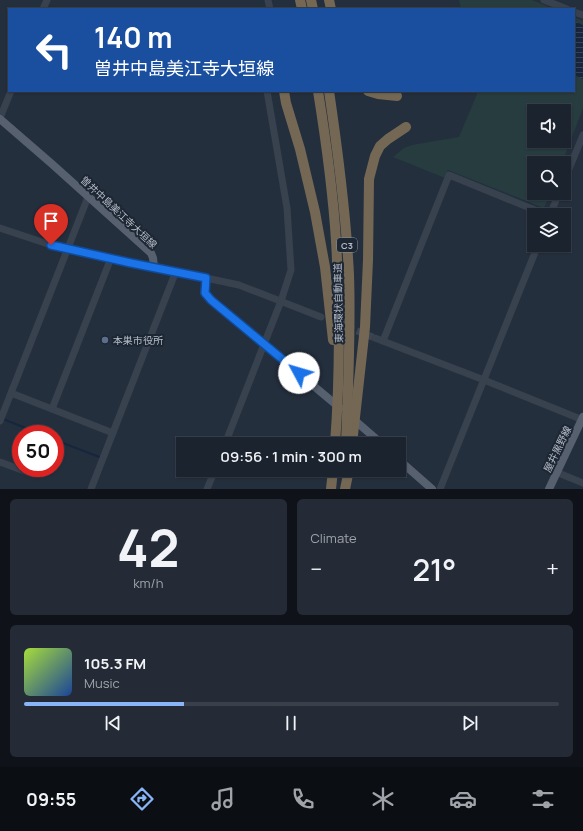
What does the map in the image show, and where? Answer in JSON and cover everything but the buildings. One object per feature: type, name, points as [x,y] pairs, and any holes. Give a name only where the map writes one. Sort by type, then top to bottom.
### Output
[{"type":"highway","points":[[284,92],[306,170],[321,241],[338,387]]},
{"type":"highway","name":"東海環状自動車道","points":[[318,92],[331,184],[336,240],[338,387],[335,437]]},
{"type":"highway","name":"東海環状自動車道","points":[[329,92],[337,143],[344,207],[349,275],[353,400],[347,437]]},
{"type":"highway","points":[[371,92],[397,96]]},
{"type":"highway","points":[[352,437],[353,400],[365,327],[369,178],[375,156],[380,146],[406,127]]},
{"type":"highway","points":[[331,489],[332,477]]},
{"type":"highway","points":[[343,489],[344,477]]},
{"type":"highway","points":[[343,489],[347,477]]},
{"type":"main road","name":"曽井中島美江寺大垣線","points":[[0,118],[151,252],[154,267]]},
{"type":"main road","points":[[154,267],[206,278],[205,293],[211,300],[374,437]]},
{"type":"main road","name":"屋井黒野線","points":[[549,489],[583,419]]},
{"type":"main road","points":[[406,466],[432,489]]},
{"type":"street","points":[[544,0],[564,8]]},
{"type":"street","points":[[0,118],[11,92]]},
{"type":"street","points":[[228,437],[281,301],[291,270],[287,208],[267,92]]},
{"type":"street","points":[[571,164],[583,135]]},
{"type":"street","points":[[383,341],[449,175],[532,208]]},
{"type":"street","points":[[0,420],[88,197]]},
{"type":"street","points":[[0,228],[36,241],[154,267]]},
{"type":"street","points":[[440,489],[535,252]]},
{"type":"street","points":[[52,409],[111,258]]},
{"type":"street","points":[[90,489],[176,271]]},
{"type":"street","points":[[206,278],[239,285],[321,317]]},
{"type":"street","points":[[375,338],[583,419]]},
{"type":"street","points":[[11,393],[113,433]]},
{"type":"street","points":[[0,462],[12,466]]},
{"type":"street","points":[[556,472],[583,483]]},
{"type":"street","points":[[207,489],[212,477]]},
{"type":"green space","points":[[459,0],[532,0],[552,8],[461,8]]},
{"type":"green space","points":[[575,17],[583,21],[583,108],[571,139],[571,104],[527,104],[527,148],[568,148],[565,156],[527,156],[527,200],[547,200],[544,208],[448,170],[445,178],[393,157],[404,148],[412,145],[459,137],[477,92],[575,92]]},
{"type":"water","points":[[575,21],[583,25],[583,79],[575,75]]},
{"type":"waterway","points":[[3,419],[18,425]]},
{"type":"waterway","points":[[64,443],[102,458]]},
{"type":"tunnel","points":[[347,327],[375,338]]},
{"type":"place","name":"本巣市役所","points":[[105,340]]},
{"type":"route","points":[[51,245],[206,278],[205,293],[211,300],[299,373]]}]
